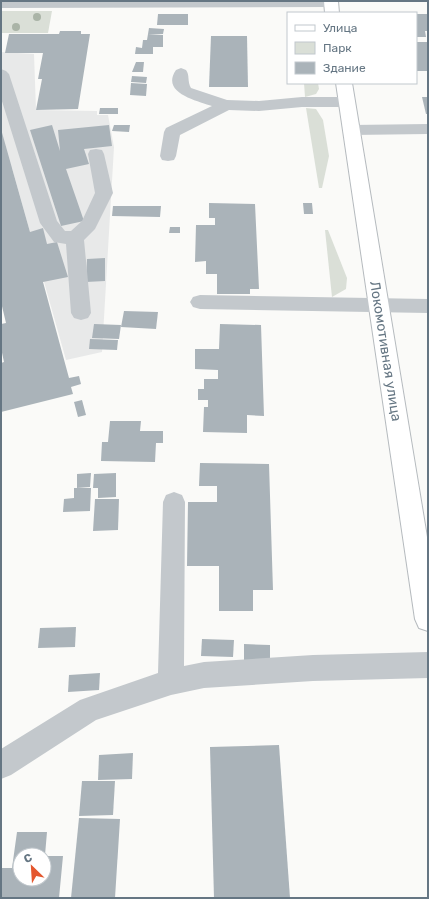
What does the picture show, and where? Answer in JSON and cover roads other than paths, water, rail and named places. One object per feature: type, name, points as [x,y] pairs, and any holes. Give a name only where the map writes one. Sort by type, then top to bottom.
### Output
[{"type":"main road","name":"Локомотивная улица","points":[[344,84],[378,305],[424,568],[428,619]]},
{"type":"street","points":[[1,4],[331,6]]},
{"type":"street","points":[[181,73],[180,83],[184,91],[226,105],[259,106],[302,102],[348,102]]},
{"type":"street","points":[[1,74],[49,223],[60,237],[75,238],[89,225],[104,194],[96,154]]},
{"type":"street","points":[[168,156],[172,132],[226,105]]},
{"type":"street","points":[[352,130],[428,129]]},
{"type":"street","points":[[75,238],[81,313]]},
{"type":"street","points":[[200,302],[428,306]]},
{"type":"street","points":[[171,682],[174,502]]},
{"type":"street","points":[[1,765],[88,709],[171,682],[204,675],[313,668],[428,665]]}]
